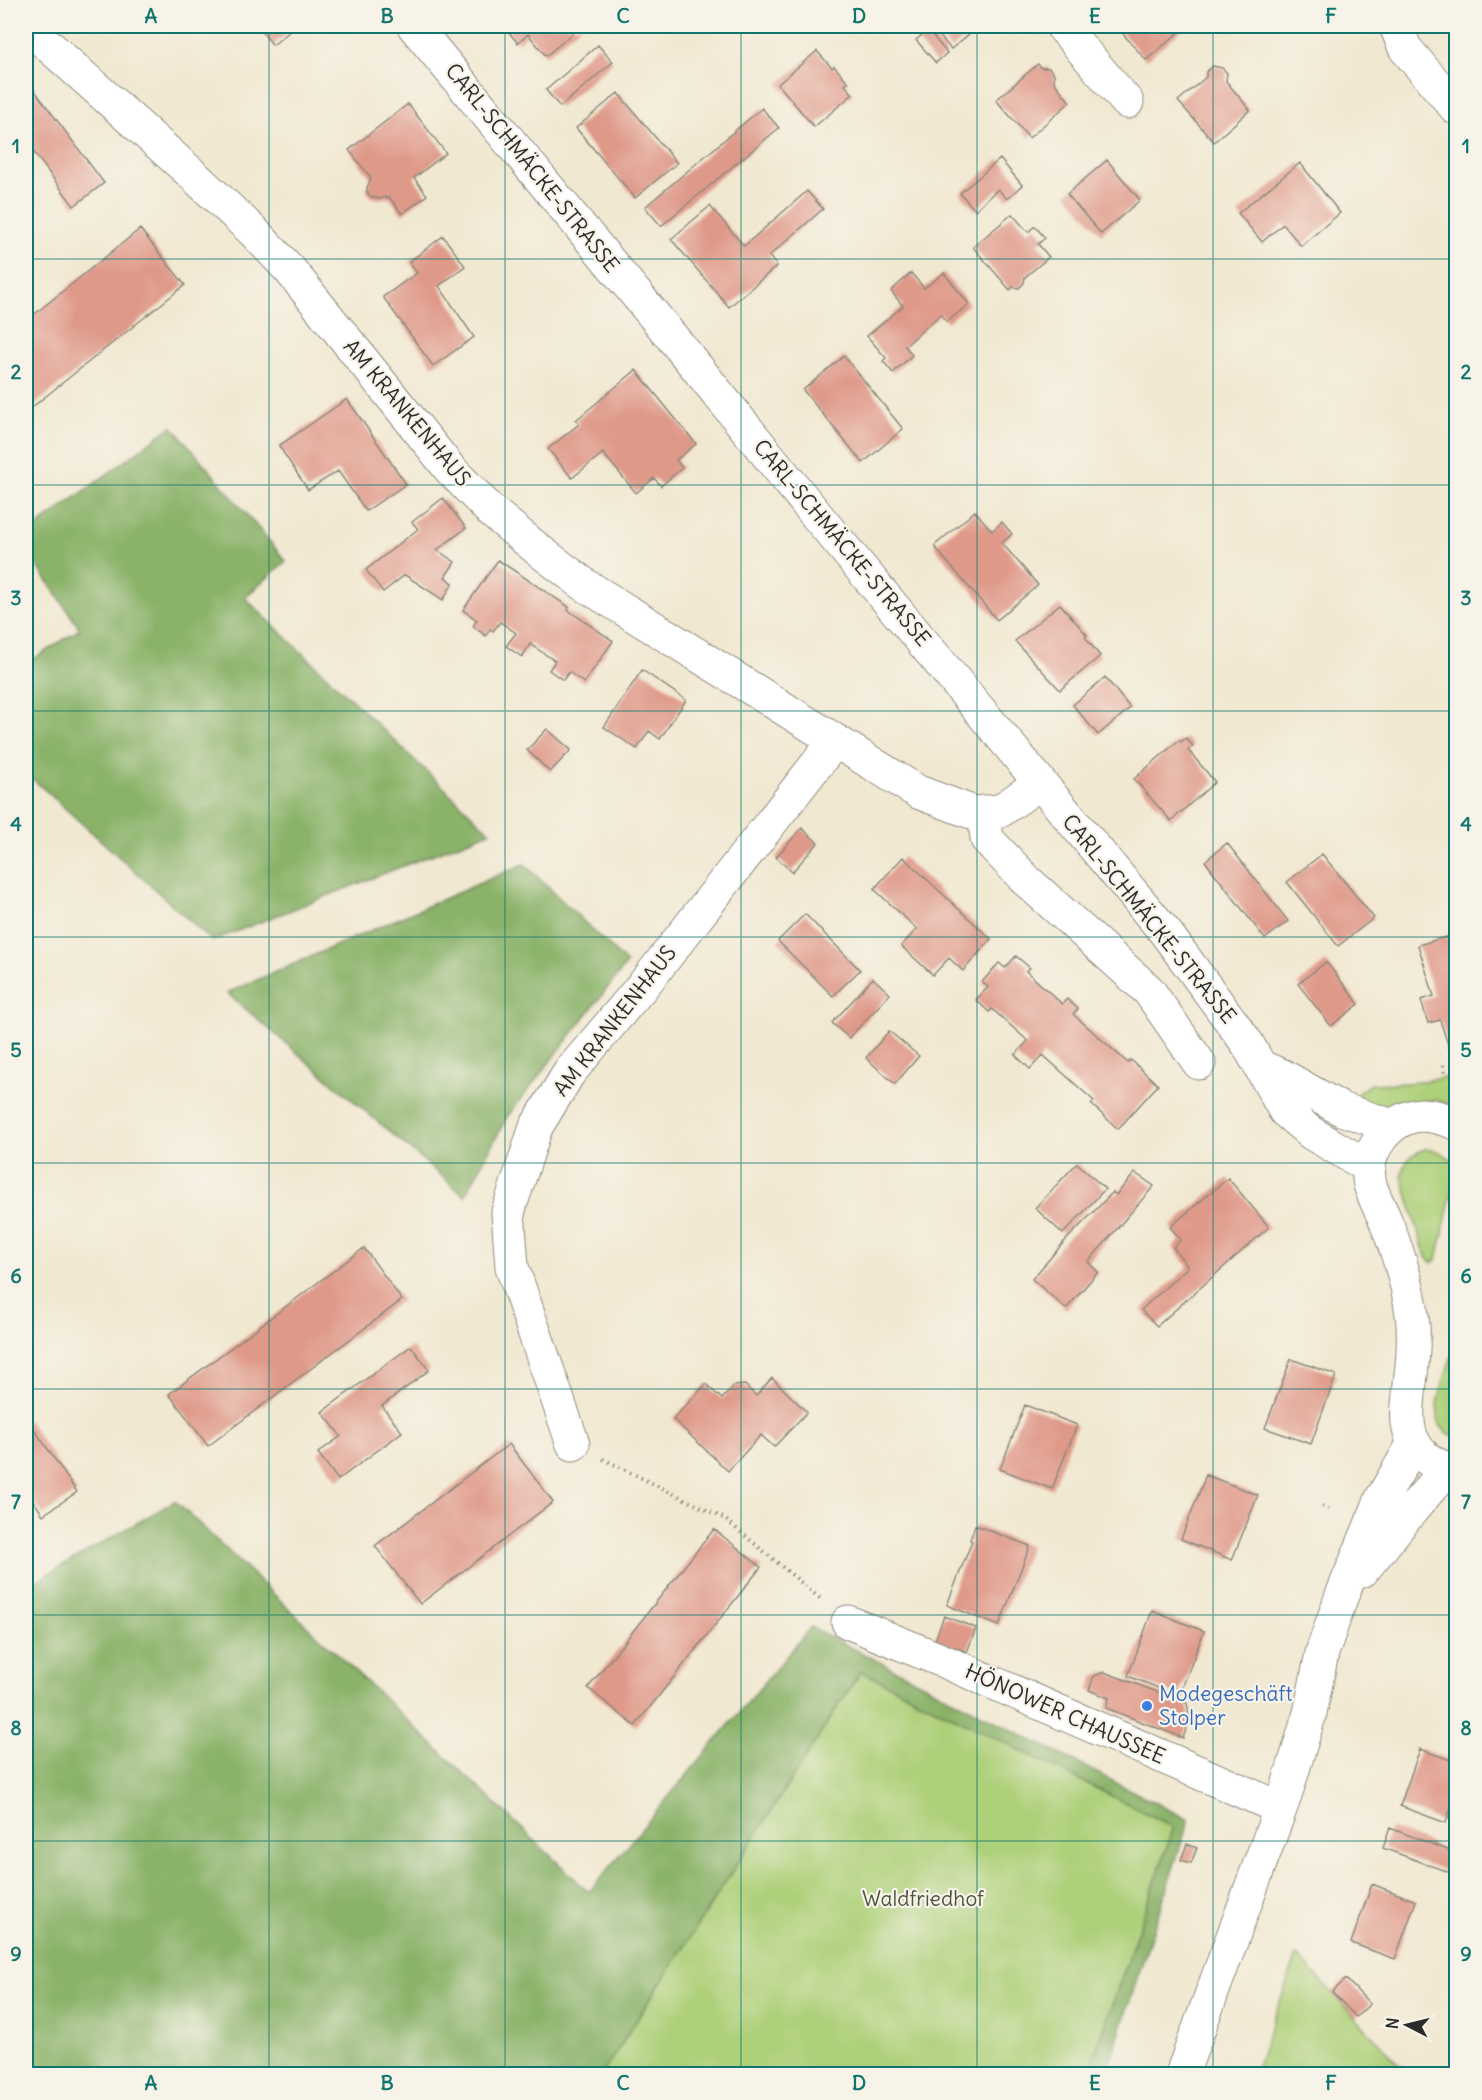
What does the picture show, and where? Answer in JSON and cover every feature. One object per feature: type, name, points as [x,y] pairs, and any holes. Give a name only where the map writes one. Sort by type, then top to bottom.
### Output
[{"type":"street","name":"AM KRANKENHAUS","points":[[30,26],[39,38],[191,173],[283,262],[450,469],[491,511],[585,585],[918,792],[974,813],[984,812]]},
{"type":"street","name":"CARL-SCHMÄCKE-STRASSE","points":[[414,26],[1166,933],[1247,1043],[1285,1111],[1311,1133],[1369,1167]]},
{"type":"street","points":[[1062,26],[1127,102]]},
{"type":"street","points":[[1396,26],[1405,48],[1456,108]]},
{"type":"street","name":"AM KRANKENHAUS","points":[[573,1444],[512,1267],[508,1212],[536,1127],[569,1073],[649,978],[835,741]]},
{"type":"street","points":[[1040,783],[1000,811],[984,812],[987,839],[1027,881],[1149,991],[1199,1063]]},
{"type":"street","points":[[1261,1067],[1283,1076],[1341,1109],[1392,1126]]},
{"type":"street","points":[[1342,1595],[1392,1536],[1413,1506],[1452,1470],[1429,1461],[1417,1449],[1410,1432],[1407,1409],[1414,1347],[1412,1314],[1389,1231],[1369,1182],[1369,1167],[1383,1133],[1392,1126],[1420,1115],[1440,1117],[1456,1123]]},
{"type":"street","points":[[1182,2074],[1280,1808],[1310,1713],[1322,1653],[1342,1595],[1382,1498],[1414,1443]]},
{"type":"street","name":"HÖNOWER CHAUSSEE","points":[[848,1622],[948,1663],[1280,1808]]},
{"type":"path","points":[[1443,1065],[1445,1074]]},
{"type":"path","points":[[573,1444],[725,1520],[848,1622]]},
{"type":"path","points":[[1322,1506],[1331,1510]]},
{"type":"green space","points":[[172,426],[286,561],[245,598],[490,832],[212,941],[26,773],[26,664],[80,629],[26,549],[26,534]]},
{"type":"green space","points":[[524,864],[627,963],[507,1117],[465,1196],[227,993]]},
{"type":"green space","points":[[1456,1076],[1456,1106],[1436,1100],[1389,1106],[1354,1101],[1359,1092],[1370,1084],[1408,1083]]},
{"type":"green space","points":[[1425,1149],[1438,1151],[1453,1160],[1456,1173],[1437,1259],[1432,1263],[1426,1257],[1402,1177],[1409,1159]]},
{"type":"green space","points":[[1456,1343],[1456,1437],[1442,1427],[1438,1409],[1441,1390]]},
{"type":"green space","points":[[175,1501],[589,1892],[811,1627],[1189,1820],[1106,2074],[1088,2074],[1174,1827],[861,1671],[602,2074],[26,2074],[26,1587]]},
{"type":"green space","name":"Waldfriedhof","points":[[861,1671],[1174,1827],[1088,2074],[602,2074]]},
{"type":"green space","points":[[1297,1955],[1408,2074],[1254,2074]]},
{"type":"building","points":[[257,26],[296,26],[273,45]]},
{"type":"building","points":[[503,26],[581,26],[546,56],[528,34],[518,43]]},
{"type":"building","points":[[931,26],[979,26],[951,49]]},
{"type":"building","points":[[1116,26],[1180,26],[1183,29],[1146,60]]},
{"type":"building","points":[[928,30],[947,53],[936,63],[916,40]]},
{"type":"building","points":[[598,45],[613,62],[560,107],[546,90]]},
{"type":"building","points":[[817,51],[848,82],[845,85],[853,94],[814,127],[778,84]]},
{"type":"building","points":[[1038,64],[1041,68],[1049,68],[1054,74],[1054,82],[1070,102],[1029,138],[996,100]]},
{"type":"building","points":[[1213,66],[1222,68],[1227,73],[1226,81],[1250,110],[1214,142],[1178,101],[1206,77],[1206,72]]},
{"type":"building","points":[[26,79],[104,183],[74,206],[26,142]]},
{"type":"building","points":[[618,93],[677,163],[635,198],[576,128]]},
{"type":"building","points":[[408,104],[446,153],[414,178],[427,195],[402,214],[389,197],[380,199],[371,197],[367,188],[371,178],[349,150]]},
{"type":"building","points":[[762,108],[779,128],[661,226],[645,207]]},
{"type":"building","points":[[1000,159],[1022,185],[1007,199],[998,189],[975,210],[960,193]]},
{"type":"building","points":[[1107,160],[1140,200],[1101,234],[1067,194]]},
{"type":"building","points":[[1300,163],[1340,213],[1301,246],[1283,224],[1262,242],[1238,213]]},
{"type":"building","points":[[807,191],[823,209],[769,256],[777,266],[729,307],[671,239],[710,206],[744,246]]},
{"type":"building","points":[[1012,214],[1028,232],[1035,226],[1045,238],[1038,244],[1049,257],[1025,277],[1024,283],[1019,288],[1013,287],[1010,290],[973,247]]},
{"type":"building","points":[[140,229],[185,285],[26,412],[26,321]]},
{"type":"building","points":[[443,236],[465,266],[439,286],[474,337],[433,366],[383,297],[417,273],[409,262]]},
{"type":"building","points":[[911,273],[924,288],[944,273],[969,304],[947,322],[941,314],[905,346],[912,355],[893,373],[883,361],[886,358],[867,336],[903,306],[891,291]]},
{"type":"building","points":[[844,356],[903,429],[863,463],[803,390]]},
{"type":"building","points":[[636,370],[696,444],[676,460],[682,468],[661,486],[654,478],[636,493],[603,453],[572,478],[548,449],[579,424],[576,420]]},
{"type":"building","points":[[347,399],[406,484],[366,511],[338,471],[308,490],[279,446]]},
{"type":"building","points":[[443,498],[466,528],[437,550],[455,562],[445,577],[453,583],[443,600],[405,575],[383,592],[366,570],[418,529],[412,522]]},
{"type":"building","points":[[975,511],[992,531],[1002,522],[1012,534],[1002,543],[1038,585],[997,620],[934,546]]},
{"type":"building","points":[[498,560],[569,607],[568,610],[613,641],[584,683],[569,672],[563,680],[549,670],[555,661],[530,644],[522,657],[506,646],[516,633],[500,622],[493,631],[490,629],[486,636],[473,626],[477,620],[463,610]]},
{"type":"building","points":[[1060,604],[1087,635],[1085,637],[1100,656],[1060,690],[1015,641]]},
{"type":"building","points":[[642,670],[686,700],[660,739],[649,731],[637,749],[604,727]]},
{"type":"building","points":[[1105,677],[1130,708],[1098,735],[1073,705]]},
{"type":"building","points":[[547,729],[571,750],[550,772],[527,750]]},
{"type":"building","points":[[1186,738],[1193,746],[1188,750],[1215,782],[1171,821],[1134,779],[1179,740],[1181,742]]},
{"type":"building","points":[[802,828],[818,843],[792,872],[776,857]]},
{"type":"building","points":[[1227,843],[1288,921],[1265,939],[1205,861]]},
{"type":"building","points":[[1322,854],[1374,918],[1338,946],[1287,882]]},
{"type":"building","points":[[903,857],[991,939],[963,971],[949,958],[933,975],[901,946],[917,929],[874,889]]},
{"type":"building","points":[[805,914],[860,970],[833,996],[778,941]]},
{"type":"building","points":[[1450,936],[1456,959],[1456,1049],[1450,1051],[1440,1020],[1428,1023],[1421,1000],[1434,996],[1418,945]]},
{"type":"building","points":[[1016,956],[1030,968],[1026,971],[1062,1004],[1067,999],[1078,1009],[1073,1014],[1128,1063],[1131,1060],[1158,1085],[1118,1129],[1091,1104],[1094,1101],[1043,1055],[1030,1069],[1015,1055],[1028,1041],[992,1009],[989,1012],[976,1000],[988,987],[982,982],[999,963],[1005,968]]},
{"type":"building","points":[[1326,962],[1359,1004],[1331,1026],[1298,984]]},
{"type":"building","points":[[873,978],[890,994],[849,1038],[832,1023]]},
{"type":"building","points":[[889,1031],[919,1056],[895,1084],[866,1058]]},
{"type":"building","points":[[1077,1163],[1105,1189],[1063,1234],[1035,1208]]},
{"type":"building","points":[[1135,1173],[1154,1186],[1088,1262],[1098,1272],[1066,1309],[1032,1279],[1065,1241],[1113,1192],[1116,1195]]},
{"type":"building","points":[[1228,1178],[1269,1227],[1157,1326],[1141,1310],[1188,1267],[1173,1247],[1181,1240],[1170,1227]]},
{"type":"building","points":[[364,1248],[402,1300],[208,1446],[169,1394]]},
{"type":"building","points":[[411,1346],[429,1370],[382,1406],[402,1432],[338,1480],[318,1453],[341,1436],[322,1412]]},
{"type":"building","points":[[1291,1359],[1336,1375],[1311,1444],[1265,1428]]},
{"type":"building","points":[[772,1378],[807,1412],[774,1447],[761,1435],[728,1471],[673,1419],[706,1384],[722,1399],[734,1386],[745,1385],[756,1396]]},
{"type":"building","points":[[1025,1405],[1077,1425],[1052,1489],[1000,1469]]},
{"type":"building","points":[[28,1420],[77,1492],[43,1515],[26,1490],[26,1422]]},
{"type":"building","points":[[509,1444],[553,1502],[420,1604],[375,1546]]},
{"type":"building","points":[[1206,1475],[1258,1495],[1232,1560],[1181,1539]]},
{"type":"building","points":[[975,1525],[1030,1546],[999,1626],[947,1605],[972,1541],[970,1540]]},
{"type":"building","points":[[714,1529],[761,1567],[635,1726],[588,1688]]},
{"type":"building","points":[[1152,1611],[1204,1631],[1179,1696],[1128,1676]]},
{"type":"building","points":[[944,1616],[976,1628],[967,1652],[935,1640]]},
{"type":"building","name":"Modegeschäft Stolper","points":[[1104,1672],[1187,1703],[1190,1719],[1183,1738],[1106,1708],[1109,1698],[1089,1690],[1094,1676]]},
{"type":"building","points":[[1420,1749],[1456,1762],[1456,1792],[1446,1823],[1400,1806]]},
{"type":"building","points":[[1390,1828],[1456,1853],[1456,1875],[1383,1848]]},
{"type":"building","points":[[1187,1844],[1197,1848],[1191,1863],[1181,1860]]},
{"type":"building","points":[[1372,1884],[1416,1901],[1395,1959],[1351,1943]]},
{"type":"building","points":[[1346,1979],[1370,2004],[1356,2017],[1332,1992]]},
{"type":"place","name":"Modegeschäft Stolper","points":[[1147,1706]]}]
